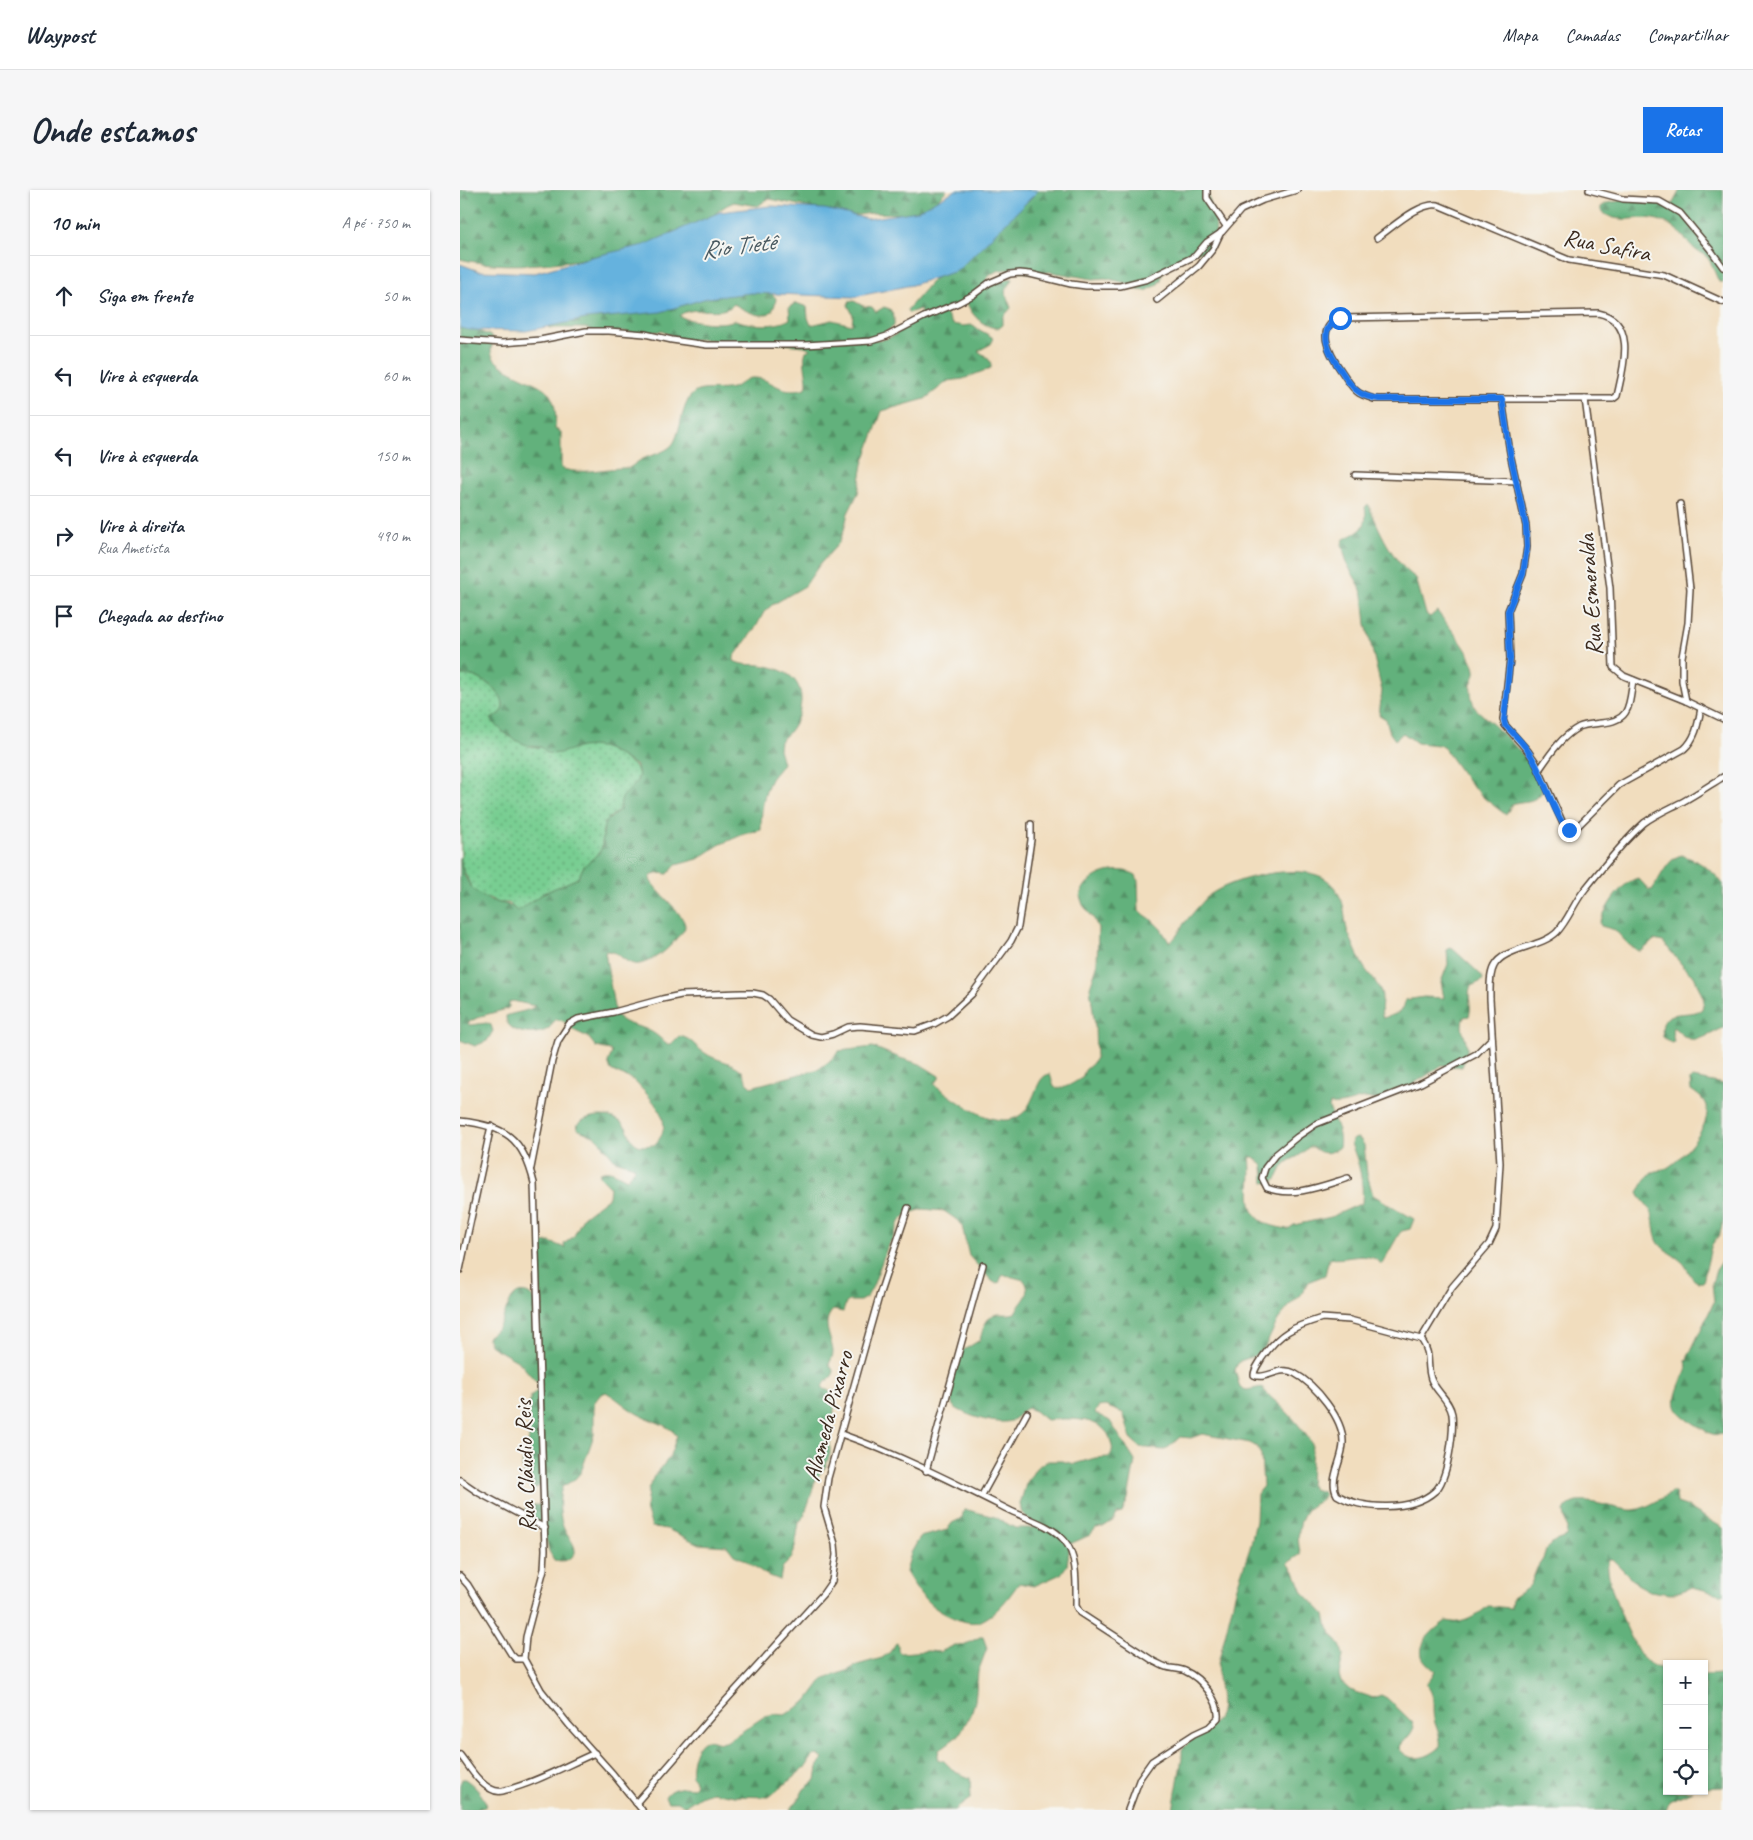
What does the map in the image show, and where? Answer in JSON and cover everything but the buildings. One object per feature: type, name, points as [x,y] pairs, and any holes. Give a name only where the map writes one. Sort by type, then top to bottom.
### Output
[{"type":"street","points":[[1207,190],[1207,198],[1226,226]]},
{"type":"street","points":[[1157,300],[1202,262],[1213,249],[1222,232],[1234,216],[1249,206],[1297,190]]},
{"type":"street","points":[[1589,190],[1603,192],[1623,199],[1659,201],[1680,213],[1710,248],[1723,268]]},
{"type":"street","name":"Rua Safira","points":[[1377,238],[1420,208],[1438,205],[1568,260],[1664,274],[1723,302]]},
{"type":"street","points":[[460,340],[502,343],[540,340],[586,331],[609,331],[645,334],[672,340],[707,344],[805,345],[870,341],[887,336],[924,317],[958,303],[973,295],[988,283],[1010,274],[1030,274],[1086,286],[1120,286],[1138,283],[1191,259],[1207,242],[1222,232]]},
{"type":"street","points":[[1594,312],[1615,321],[1621,329],[1625,347],[1625,360],[1616,397],[1612,399],[1502,399],[1379,399],[1364,396],[1351,385],[1331,356],[1326,339],[1328,329],[1336,320],[1344,318],[1594,312]]},
{"type":"street","points":[[1502,399],[1510,453],[1526,526],[1527,547],[1523,574],[1508,611],[1510,659],[1503,718],[1505,725],[1528,751],[1539,770],[1565,828],[1572,830],[1586,819],[1619,785],[1690,744],[1698,724],[1701,708]]},
{"type":"street","name":"Rua Esmeralda","points":[[1586,399],[1610,588],[1612,663],[1616,671],[1633,680],[1686,701],[1723,719]]},
{"type":"street","points":[[1355,475],[1517,481]]},
{"type":"street","points":[[1680,504],[1690,589],[1688,623],[1682,657],[1682,681],[1686,701]]},
{"type":"street","points":[[1539,770],[1552,751],[1576,729],[1593,724],[1613,722],[1622,718],[1628,710],[1633,680]]},
{"type":"street","points":[[1421,1339],[1452,1287],[1489,1244],[1496,1229],[1500,1163],[1492,1038],[1490,985],[1492,972],[1500,959],[1546,940],[1555,934],[1565,922],[1575,902],[1586,887],[1644,824],[1656,815],[1686,800],[1723,777]]},
{"type":"street","points":[[531,1168],[552,1061],[558,1041],[569,1024],[578,1018],[614,1012],[681,995],[742,993],[753,993],[769,999],[787,1020],[812,1035],[821,1037],[833,1034],[848,1026],[915,1031],[948,1016],[972,994],[1011,941],[1018,927],[1030,847],[1031,824]]},
{"type":"street","points":[[1348,1178],[1288,1193],[1277,1192],[1267,1188],[1262,1178],[1265,1168],[1275,1155],[1316,1124],[1421,1083],[1476,1054],[1492,1038]]},
{"type":"street","name":"Rua Cláudio Reis","points":[[460,1121],[491,1126],[502,1130],[514,1139],[531,1168],[534,1183],[544,1569],[526,1637],[524,1659]]},
{"type":"street","points":[[460,1270],[491,1126]]},
{"type":"street","name":"Alameda Pixarro","points":[[636,1803],[710,1718],[823,1594],[832,1580],[836,1556],[835,1544],[826,1517],[824,1497],[880,1293],[908,1208]]},
{"type":"street","points":[[926,1471],[983,1265]]},
{"type":"street","points":[[1322,1318],[1350,1320],[1421,1339],[1428,1352],[1430,1377],[1447,1400],[1452,1418],[1452,1437],[1446,1470],[1441,1484],[1435,1492],[1408,1504],[1385,1507],[1371,1506],[1342,1498],[1337,1495],[1333,1484],[1341,1456],[1343,1434],[1328,1406],[1316,1390],[1293,1372],[1282,1370],[1258,1377],[1254,1375],[1254,1372],[1275,1342],[1286,1332],[1322,1318]]},
{"type":"street","points":[[982,1495],[1027,1413]]},
{"type":"street","points":[[841,1434],[873,1446],[982,1495],[1053,1530],[1064,1540],[1072,1555],[1077,1610],[1085,1618],[1155,1662],[1192,1674],[1209,1693],[1217,1707],[1218,1718],[1214,1723],[1152,1761],[1140,1778],[1128,1810]]},
{"type":"street","points":[[460,1480],[479,1493],[544,1528]]},
{"type":"street","points":[[460,1576],[468,1585],[511,1654],[516,1659],[524,1659],[541,1690],[642,1810]]},
{"type":"street","points":[[460,1755],[482,1783],[498,1792],[527,1782],[595,1753]]},
{"type":"green space","points":[[460,190],[947,190],[933,204],[912,214],[873,213],[850,216],[770,199],[758,206],[734,202],[720,209],[692,235],[678,242],[579,260],[530,265],[505,265],[460,259]]},
{"type":"green space","points":[[1026,190],[1208,190],[1216,227],[1215,235],[1207,252],[1195,252],[1171,264],[1163,271],[1161,280],[1157,285],[1146,291],[1138,290],[1126,283],[1105,278],[1093,279],[1051,272],[1046,272],[1043,276],[1005,270],[991,274],[986,280],[986,283],[990,283],[1013,279],[1005,292],[1011,308],[1003,317],[1003,325],[999,328],[988,326],[978,319],[966,300],[945,311],[952,324],[971,325],[992,337],[991,344],[978,351],[989,360],[991,368],[963,379],[948,381],[925,399],[882,411],[863,464],[858,493],[848,513],[839,543],[820,564],[805,586],[772,605],[764,612],[756,627],[734,657],[734,661],[741,664],[768,666],[783,671],[794,680],[800,693],[801,701],[797,718],[792,728],[780,741],[779,749],[783,763],[771,779],[764,797],[761,830],[744,834],[719,845],[698,859],[676,865],[668,874],[658,873],[651,876],[650,880],[681,916],[685,928],[666,950],[653,959],[641,964],[630,963],[611,951],[605,952],[615,1013],[624,1022],[646,1029],[666,1044],[671,1044],[679,1036],[688,1039],[709,1056],[741,1070],[751,1087],[819,1069],[839,1051],[873,1047],[920,1064],[939,1076],[939,1079],[934,1083],[935,1085],[966,1107],[992,1118],[1004,1120],[1015,1118],[1025,1111],[1045,1076],[1050,1074],[1054,1087],[1065,1087],[1082,1078],[1085,1070],[1096,1058],[1095,1026],[1090,987],[1097,966],[1098,928],[1094,919],[1083,905],[1080,896],[1083,888],[1089,882],[1103,873],[1120,871],[1136,875],[1139,911],[1161,929],[1169,942],[1176,937],[1185,923],[1209,895],[1235,882],[1283,872],[1312,874],[1324,878],[1333,886],[1341,899],[1349,936],[1363,965],[1380,989],[1383,1018],[1401,1011],[1405,1000],[1424,997],[1444,998],[1441,982],[1448,964],[1447,950],[1453,949],[1483,978],[1482,981],[1471,986],[1469,993],[1469,1016],[1464,1017],[1462,1021],[1467,1050],[1462,1067],[1442,1065],[1410,1086],[1382,1099],[1365,1098],[1343,1104],[1330,1104],[1329,1108],[1338,1133],[1339,1148],[1326,1153],[1309,1147],[1300,1155],[1289,1160],[1273,1182],[1264,1182],[1263,1166],[1254,1157],[1250,1157],[1250,1194],[1254,1213],[1260,1220],[1288,1229],[1294,1225],[1331,1217],[1362,1203],[1360,1173],[1351,1144],[1352,1140],[1357,1138],[1364,1145],[1367,1174],[1373,1195],[1414,1219],[1410,1229],[1399,1234],[1382,1264],[1367,1257],[1329,1258],[1325,1275],[1308,1282],[1301,1295],[1278,1320],[1265,1347],[1254,1356],[1240,1361],[1235,1370],[1240,1388],[1247,1390],[1262,1387],[1294,1419],[1312,1443],[1310,1484],[1313,1489],[1323,1492],[1325,1495],[1309,1508],[1302,1517],[1298,1537],[1301,1554],[1288,1563],[1296,1574],[1303,1592],[1325,1615],[1328,1628],[1341,1647],[1343,1656],[1339,1675],[1341,1682],[1350,1690],[1373,1698],[1381,1695],[1387,1698],[1412,1722],[1413,1730],[1399,1748],[1403,1753],[1413,1758],[1430,1754],[1440,1747],[1432,1694],[1426,1684],[1435,1671],[1425,1662],[1422,1656],[1421,1650],[1425,1640],[1446,1621],[1466,1620],[1488,1606],[1511,1608],[1512,1598],[1531,1584],[1546,1549],[1553,1542],[1566,1537],[1567,1529],[1564,1512],[1569,1505],[1576,1502],[1585,1502],[1634,1510],[1649,1505],[1673,1492],[1676,1494],[1677,1503],[1686,1506],[1723,1528],[1723,1595],[1693,1587],[1671,1594],[1650,1591],[1637,1584],[1612,1559],[1609,1559],[1609,1579],[1613,1593],[1632,1639],[1645,1660],[1663,1669],[1663,1795],[1683,1795],[1669,1801],[1666,1810],[1173,1810],[1182,1749],[1213,1724],[1218,1718],[1220,1711],[1218,1664],[1237,1586],[1250,1548],[1256,1521],[1257,1494],[1263,1486],[1261,1455],[1257,1447],[1250,1443],[1202,1434],[1191,1438],[1180,1437],[1163,1450],[1140,1447],[1131,1439],[1123,1413],[1105,1406],[1098,1407],[1095,1413],[1110,1421],[1135,1461],[1128,1499],[1122,1513],[1117,1514],[1114,1520],[1103,1527],[1096,1528],[1090,1535],[1070,1544],[1067,1565],[1061,1574],[1034,1586],[1019,1583],[997,1610],[981,1621],[973,1623],[959,1620],[933,1607],[906,1572],[911,1553],[920,1537],[947,1530],[952,1523],[962,1518],[964,1509],[995,1517],[1015,1528],[1033,1528],[1035,1525],[1022,1513],[1020,1504],[1026,1484],[1036,1468],[1047,1461],[1062,1461],[1074,1464],[1095,1458],[1109,1457],[1112,1448],[1108,1434],[1102,1427],[1084,1420],[1046,1420],[1035,1411],[1027,1408],[1013,1420],[1000,1422],[973,1416],[953,1406],[951,1385],[962,1351],[980,1340],[985,1324],[990,1317],[998,1314],[1015,1313],[1026,1297],[1028,1290],[1024,1280],[1005,1275],[1002,1276],[999,1283],[993,1282],[969,1256],[962,1226],[944,1211],[923,1209],[907,1214],[899,1222],[867,1297],[860,1301],[849,1301],[846,1303],[843,1312],[833,1310],[829,1315],[827,1325],[833,1352],[829,1364],[834,1372],[822,1386],[824,1389],[831,1391],[834,1397],[830,1454],[826,1466],[815,1480],[804,1516],[799,1523],[794,1552],[791,1559],[782,1568],[780,1580],[765,1574],[734,1555],[727,1546],[699,1544],[667,1529],[652,1527],[646,1509],[648,1490],[654,1476],[669,1458],[677,1436],[669,1428],[641,1416],[606,1392],[600,1395],[594,1403],[594,1435],[581,1472],[575,1479],[562,1487],[560,1497],[561,1521],[573,1544],[575,1553],[566,1560],[554,1560],[549,1551],[543,1525],[540,1523],[529,1527],[525,1522],[524,1517],[527,1505],[541,1505],[544,1500],[543,1485],[533,1489],[530,1488],[522,1467],[523,1456],[529,1439],[529,1405],[531,1396],[538,1389],[539,1385],[519,1362],[491,1346],[487,1337],[499,1326],[509,1304],[516,1295],[520,1293],[529,1294],[543,1307],[538,1277],[540,1245],[550,1242],[565,1248],[564,1244],[574,1236],[583,1217],[609,1197],[610,1187],[599,1176],[600,1172],[610,1171],[627,1179],[635,1169],[634,1166],[615,1160],[596,1137],[577,1129],[578,1124],[595,1116],[615,1119],[627,1128],[637,1145],[644,1146],[654,1145],[660,1138],[664,1124],[659,1110],[650,1097],[633,1080],[611,1070],[608,1062],[612,1053],[610,1050],[596,1047],[588,1037],[575,1031],[563,1021],[555,1019],[548,1029],[536,1033],[522,1032],[510,1027],[506,1016],[529,1010],[535,1006],[513,1001],[509,1002],[507,1009],[481,1016],[467,1023],[470,1025],[487,1023],[491,1025],[493,1031],[487,1041],[475,1046],[460,1040],[460,857],[464,874],[477,892],[490,900],[509,905],[517,911],[544,893],[578,878],[584,866],[599,853],[602,847],[604,824],[619,810],[622,798],[638,779],[639,775],[635,765],[620,755],[599,747],[583,747],[550,754],[541,747],[526,745],[513,739],[491,719],[501,712],[503,706],[499,695],[483,680],[468,675],[460,675],[460,324],[489,335],[495,340],[491,349],[493,358],[500,365],[548,392],[556,415],[555,429],[561,432],[561,468],[585,471],[629,468],[672,445],[688,400],[692,394],[698,391],[732,388],[746,379],[752,378],[765,380],[788,390],[806,388],[805,356],[806,351],[811,349],[804,346],[774,342],[759,343],[698,339],[685,341],[661,331],[638,334],[622,331],[603,336],[587,328],[549,328],[546,324],[654,298],[770,292],[776,298],[774,307],[766,315],[747,311],[734,304],[722,310],[699,310],[685,312],[679,316],[707,322],[723,323],[735,320],[770,325],[790,319],[789,307],[796,303],[807,307],[811,325],[832,320],[852,325],[853,315],[848,305],[849,302],[854,301],[863,306],[872,307],[876,312],[884,307],[890,309],[894,317],[894,326],[873,339],[886,339],[899,332],[921,314],[920,309],[909,313],[907,310],[931,282],[964,254]]},
{"type":"green space","points":[[1680,190],[1723,190],[1723,282],[1719,282],[1707,257],[1697,251],[1678,231],[1668,224],[1646,218],[1613,218],[1601,211],[1601,207],[1607,203],[1638,198],[1651,203],[1672,205]]},
{"type":"green space","points":[[1368,504],[1393,554],[1407,571],[1416,578],[1426,614],[1430,617],[1437,611],[1469,655],[1475,670],[1471,688],[1475,708],[1525,757],[1539,780],[1542,792],[1539,796],[1532,800],[1512,804],[1506,815],[1484,798],[1466,779],[1444,748],[1439,745],[1417,743],[1403,733],[1395,740],[1390,733],[1386,719],[1379,715],[1382,691],[1366,624],[1363,595],[1347,564],[1342,544],[1344,539],[1362,528],[1366,519],[1365,507]]},
{"type":"green space","points":[[460,675],[469,675],[483,680],[494,689],[502,701],[503,707],[501,712],[492,719],[531,747],[541,747],[554,754],[589,746],[604,748],[632,764],[637,769],[639,776],[634,786],[622,799],[619,810],[609,818],[603,829],[602,847],[599,854],[584,866],[578,878],[544,893],[517,911],[509,903],[499,903],[479,896],[471,887],[461,864]]},
{"type":"green space","points":[[1681,855],[1705,866],[1723,884],[1723,1028],[1699,1039],[1690,1039],[1673,1027],[1674,1042],[1671,1043],[1663,1037],[1662,1027],[1665,1020],[1676,1014],[1697,1012],[1702,1009],[1704,1000],[1694,976],[1687,971],[1663,942],[1654,940],[1642,951],[1638,951],[1628,944],[1615,930],[1601,926],[1600,923],[1614,896],[1625,885],[1638,878],[1649,890],[1652,890],[1668,865]]},
{"type":"green space","points":[[1693,1078],[1723,1084],[1723,1220],[1720,1234],[1711,1247],[1703,1282],[1695,1281],[1685,1265],[1658,1242],[1651,1211],[1638,1192],[1651,1173],[1668,1168],[1676,1162],[1701,1131],[1707,1113],[1706,1106],[1702,1099],[1691,1090],[1690,1080]]},
{"type":"green space","points":[[1723,1260],[1723,1434],[1716,1435],[1707,1432],[1679,1412],[1675,1402],[1678,1388],[1686,1370],[1686,1361],[1714,1302],[1712,1283],[1716,1270]]},
{"type":"green space","points":[[983,1637],[987,1648],[978,1672],[975,1701],[971,1714],[959,1735],[939,1750],[937,1759],[944,1761],[955,1772],[970,1778],[971,1798],[955,1810],[790,1810],[804,1789],[816,1780],[818,1767],[823,1759],[818,1755],[813,1756],[806,1767],[769,1797],[735,1796],[712,1792],[700,1796],[685,1806],[678,1802],[668,1802],[665,1797],[673,1789],[693,1788],[696,1783],[692,1776],[693,1761],[696,1749],[702,1741],[726,1742],[765,1716],[774,1714],[785,1715],[807,1701],[824,1678],[847,1671],[857,1665],[882,1658],[890,1652],[896,1643],[898,1644],[898,1651],[901,1653],[940,1652],[955,1645],[964,1645]]},
{"type":"green space","points":[[1723,1674],[1723,1787],[1708,1788],[1708,1675]]},
{"type":"green space","points":[[462,1779],[468,1781],[480,1793],[486,1803],[485,1807],[474,1810],[460,1810],[460,1785]]},
{"type":"water","name":"Rio Tietê","points":[[956,190],[1039,190],[957,271],[912,285],[854,297],[751,293],[707,298],[661,312],[586,319],[526,331],[469,330],[460,328],[460,264],[479,271],[535,273],[591,257],[644,245],[720,212],[771,206],[825,209],[868,219],[917,211]]},
{"type":"route","points":[[1340,318],[1332,323],[1326,332],[1331,356],[1351,385],[1364,396],[1379,399],[1502,399],[1510,453],[1526,526],[1527,547],[1523,574],[1508,611],[1510,659],[1503,718],[1505,725],[1517,737],[1535,761],[1561,822],[1569,830]]}]
